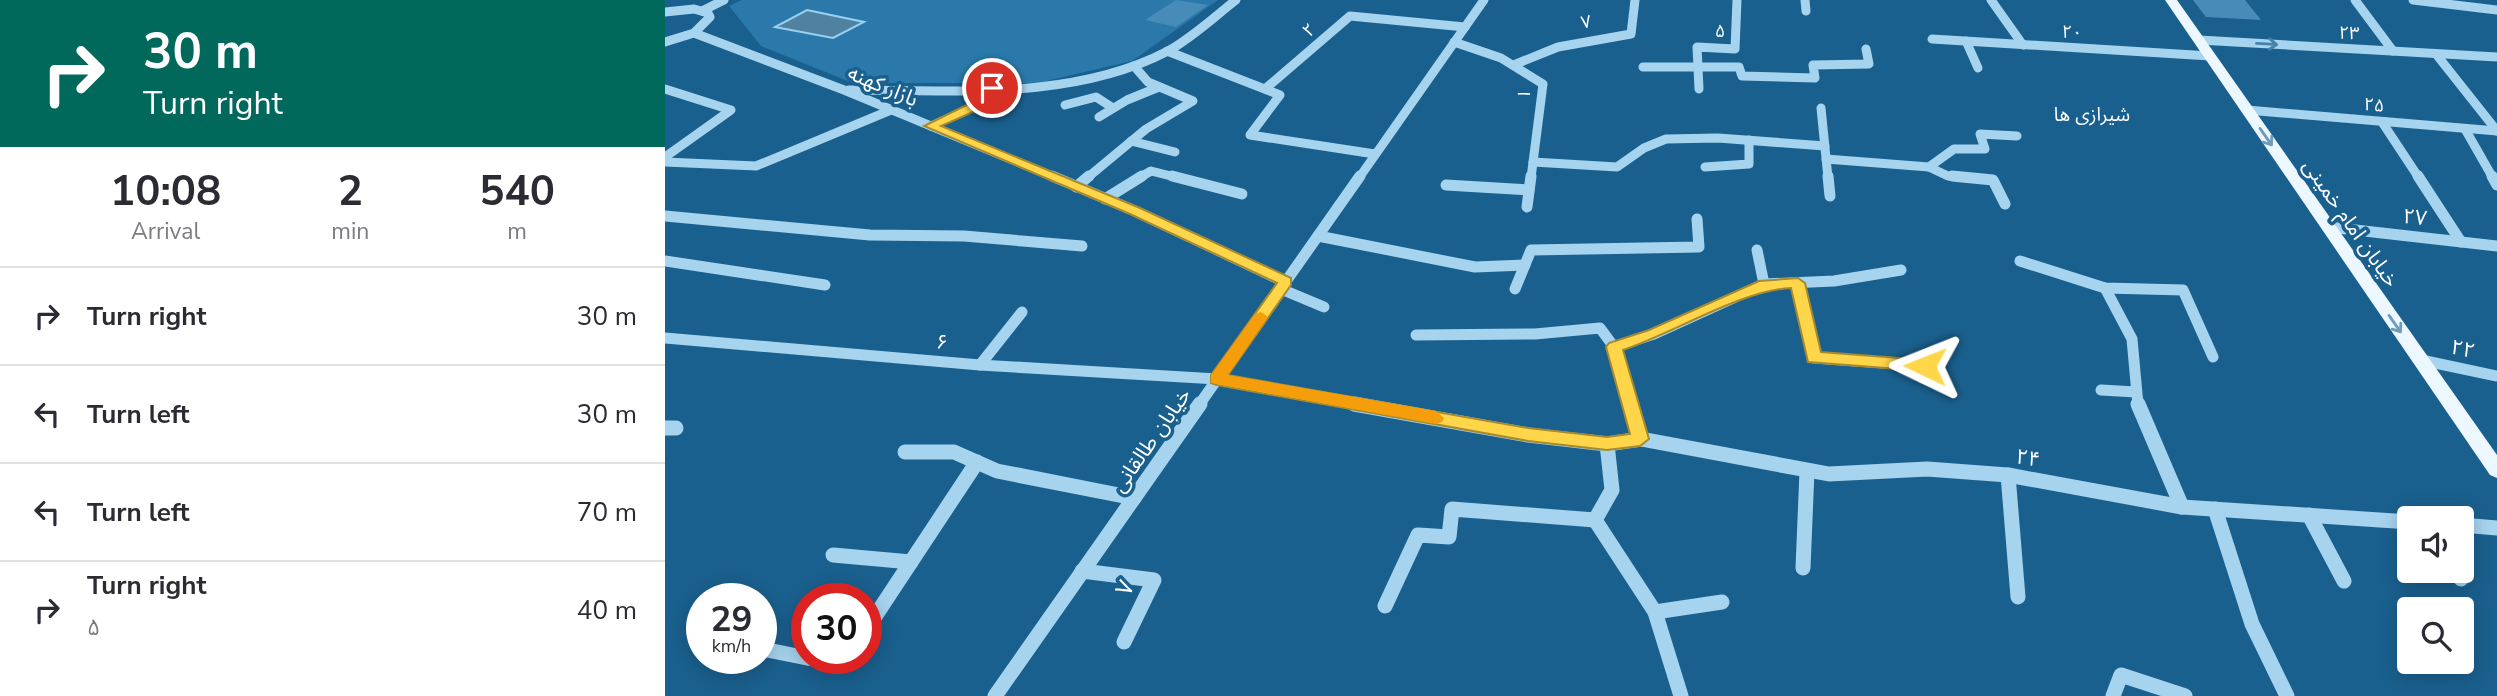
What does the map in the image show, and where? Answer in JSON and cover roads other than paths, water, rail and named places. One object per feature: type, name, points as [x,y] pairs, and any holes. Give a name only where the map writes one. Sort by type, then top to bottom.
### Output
[{"type":"main road","name":"خیابان امام خمینی","points":[[2171,0],[2497,470]]},
{"type":"street","points":[[665,1],[670,11],[702,11],[725,0]]},
{"type":"street","points":[[844,90],[1052,86],[1134,66],[1167,51],[1235,0]]},
{"type":"street","name":"خیابان طالقانی","points":[[995,696],[1484,0]]},
{"type":"street","name":"۷","points":[[1516,65],[1558,47],[1631,34],[1635,0]]},
{"type":"street","name":"۵","points":[[1699,89],[1697,47],[1735,49],[1737,0]]},
{"type":"street","points":[[1805,0],[1806,11]]},
{"type":"street","points":[[1991,0],[2023,45]]},
{"type":"street","points":[[2355,0],[2393,51]]},
{"type":"street","points":[[2413,0],[2497,9]]},
{"type":"street","points":[[665,42],[694,33],[710,17],[702,11]]},
{"type":"street","name":"۲","points":[[1265,89],[1350,16],[1465,27]]},
{"type":"street","name":"بازار کهنه","points":[[694,33],[844,90],[1105,199],[1324,307]]},
{"type":"street","name":"۲۰","points":[[1932,39],[2210,56]]},
{"type":"street","name":"۲۳","points":[[2199,40],[2497,57]]},
{"type":"street","points":[[1966,41],[1978,68]]},
{"type":"street","name":"۱","points":[[1454,42],[1493,52],[1543,84],[1527,207]]},
{"type":"street","points":[[1643,67],[1739,66],[1742,76],[1815,78],[1813,65],[1870,64],[1866,49]]},
{"type":"street","points":[[1167,51],[1280,95],[1249,135],[1375,154]]},
{"type":"street","points":[[2436,54],[2497,131]]},
{"type":"street","points":[[1076,187],[1131,141],[1193,101],[1148,82],[1134,66]]},
{"type":"street","points":[[1099,117],[1159,87]]},
{"type":"street","points":[[931,126],[978,105],[992,88]]},
{"type":"street","points":[[665,89],[731,110],[665,157]]},
{"type":"street","points":[[1065,105],[1096,97],[1113,108]]},
{"type":"street","points":[[1821,108],[1830,196]]},
{"type":"street","points":[[665,162],[756,166],[891,110]]},
{"type":"street","name":"۲۵","points":[[2247,110],[2497,131]]},
{"type":"street","points":[[2382,122],[2461,242]]},
{"type":"street","points":[[2465,129],[2497,185]]},
{"type":"street","points":[[1929,167],[1954,149],[1985,149],[1980,134],[2017,136]]},
{"type":"street","points":[[1533,162],[1616,167],[1644,148],[1666,139],[1825,146]]},
{"type":"street","points":[[1131,141],[1175,152]]},
{"type":"street","points":[[1705,167],[1749,164],[1749,141]]},
{"type":"street","points":[[1826,159],[1929,167],[1948,176],[1993,180],[2005,204]]},
{"type":"street","points":[[1105,199],[1151,171],[1242,194]]},
{"type":"street","points":[[1446,185],[1529,190]]},
{"type":"street","points":[[665,216],[870,234],[964,236],[1082,246]]},
{"type":"street","points":[[665,227],[678,217]]},
{"type":"street","points":[[1515,289],[1531,250],[1699,247],[1697,219]]},
{"type":"street","name":"۲۷","points":[[2329,227],[2497,246]]},
{"type":"street","points":[[1318,236],[1475,267],[1525,265]]},
{"type":"street","points":[[1757,250],[1764,284]]},
{"type":"street","points":[[665,261],[825,285]]},
{"type":"street","points":[[2020,261],[2069,279],[2105,288],[2183,290],[2213,357]]},
{"type":"street","points":[[1614,347],[1654,334],[1764,284],[1834,281],[1901,270]]},
{"type":"street","points":[[1798,283],[1814,358],[1925,366]]},
{"type":"street","points":[[2105,288],[2132,339],[2139,411],[2158,444],[2182,507]]},
{"type":"street","points":[[979,365],[1021,312]]},
{"type":"street","points":[[1217,379],[1528,435],[1607,444],[1640,439],[1614,347],[1599,328],[1535,334],[1416,335]]},
{"type":"street","name":"۶","points":[[665,338],[979,365],[1217,379]]},
{"type":"street","name":"۲۲","points":[[2421,360],[2497,376]]},
{"type":"street","points":[[2101,390],[2136,392]]},
{"type":"street","name":"۲۴","points":[[1640,439],[1829,474],[1927,469],[2008,475],[2182,507],[2397,521]]},
{"type":"street","points":[[1595,520],[1612,489],[1607,444]]},
{"type":"street","points":[[905,452],[954,452],[997,471],[1134,498]]},
{"type":"street","points":[[882,606],[977,462]]},
{"type":"street","points":[[1803,568],[1807,471]]},
{"type":"street","points":[[2008,475],[2018,597]]},
{"type":"street","points":[[1385,606],[1418,535],[1449,537],[1452,509],[1595,520]]},
{"type":"street","points":[[2215,509],[2252,624],[2287,696]]},
{"type":"street","points":[[2309,516],[2344,581]]},
{"type":"street","points":[[1595,520],[1655,612],[1681,696]]},
{"type":"street","points":[[2474,526],[2497,528]]},
{"type":"street","points":[[833,555],[911,562]]},
{"type":"street","name":"۷","points":[[1082,572],[1154,580],[1124,642]]},
{"type":"street","points":[[1655,612],[1721,602]]},
{"type":"street","points":[[2113,696],[2121,675],[2185,696]]},
{"type":"district","name":"شیرازی ها","points":[[2092,115]]}]
